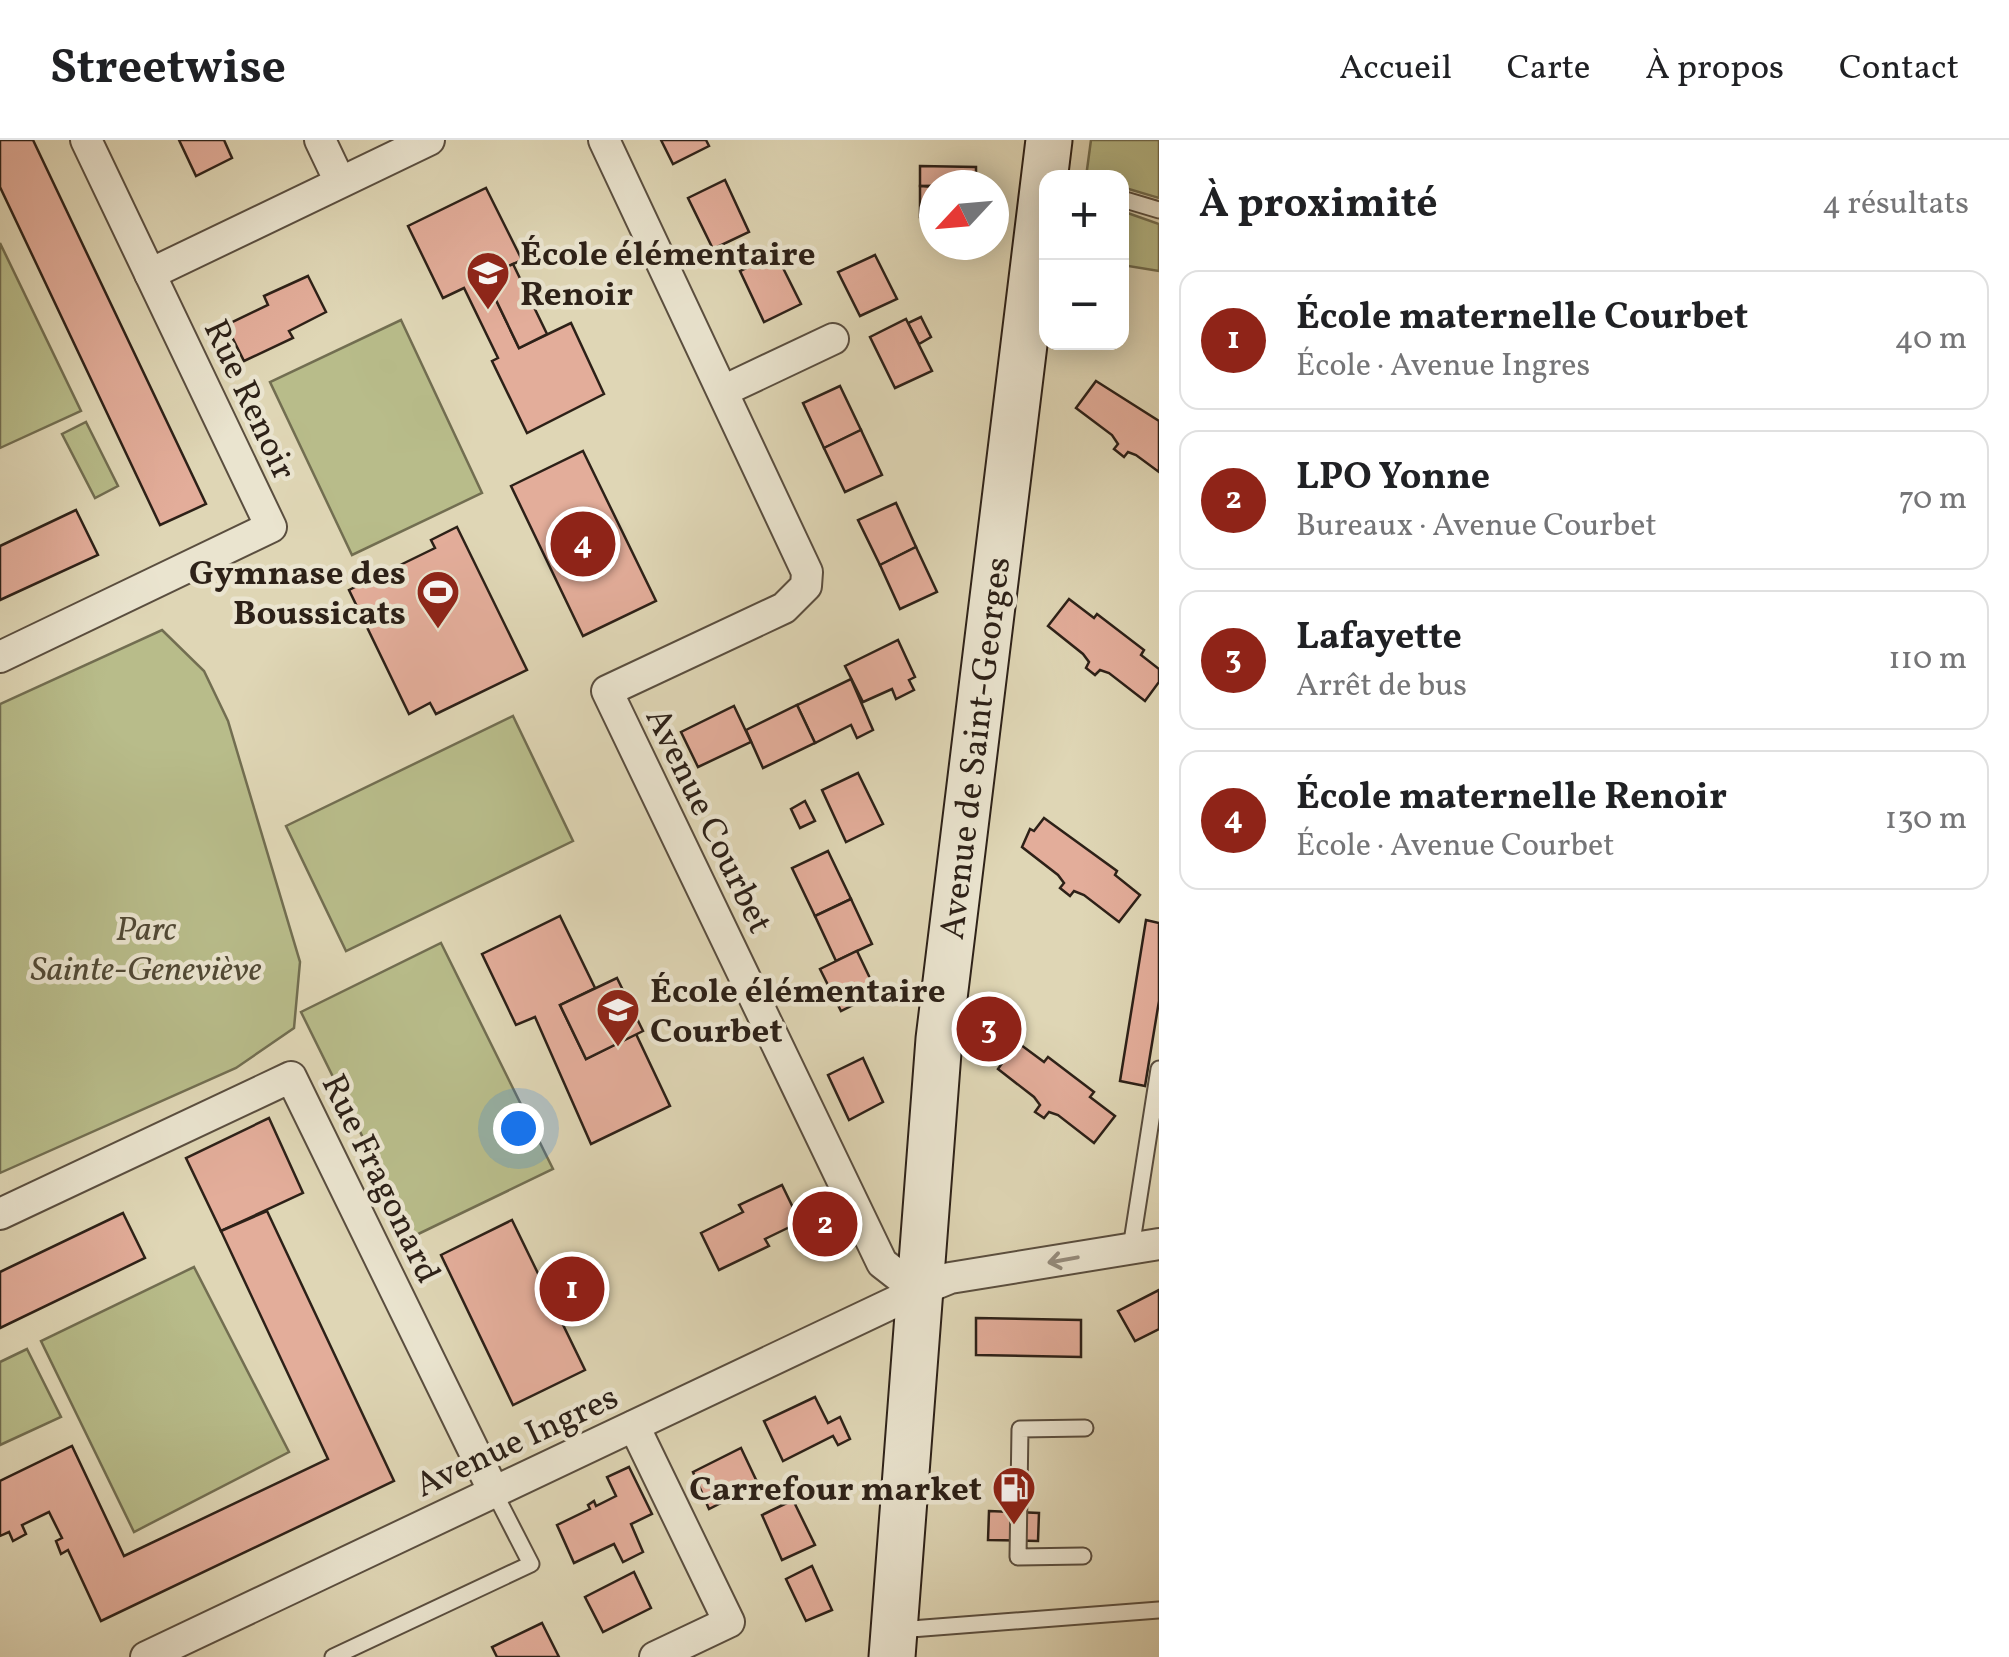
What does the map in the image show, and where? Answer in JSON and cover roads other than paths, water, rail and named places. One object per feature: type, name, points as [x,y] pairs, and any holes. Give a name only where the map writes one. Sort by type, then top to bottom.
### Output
[{"type":"main road","name":"Avenue de Saint-Georges","points":[[893,1644],[916,1387],[918,1291],[939,1039],[1047,165]]},
{"type":"street","name":"Rue Renoir","points":[[0,657],[270,527],[86,140]]},
{"type":"street","points":[[320,140],[340,182]]},
{"type":"street","points":[[150,274],[429,140]]},
{"type":"street","name":"Avenue Courbet","points":[[604,140],[802,556],[806,586],[784,608],[606,691],[882,1262],[918,1291]]},
{"type":"street","points":[[723,391],[833,339]]},
{"type":"street","name":"Rue Fragonard","points":[[0,1214],[291,1077],[494,1492]]},
{"type":"street","name":"Avenue Ingres","points":[[146,1657],[918,1291],[950,1278],[1145,1246]]},
{"type":"street","points":[[634,1426],[729,1622],[656,1657]]},
{"type":"lane","points":[[1129,201],[1159,210]]},
{"type":"lane","points":[[1145,1246],[1159,1069]]},
{"type":"lane","points":[[1082,1556],[1018,1557],[1017,1527],[1020,1429],[1085,1428]]},
{"type":"lane","points":[[333,1657],[531,1564],[494,1492]]},
{"type":"lane","points":[[893,1644],[1159,1610]]},
{"type":"place","name":"École élémentaire Renoir","points":[[488,311]]},
{"type":"place","name":"École maternelle Renoir","points":[[583,544]]},
{"type":"place","name":"Gymnase des Boussicats","points":[[438,630]]},
{"type":"place","name":"Lafayette","points":[[989,1029]]},
{"type":"place","name":"École élémentaire Courbet","points":[[618,1048]]},
{"type":"place","name":"LPO Yonne","points":[[825,1224]]},
{"type":"place","name":"École maternelle Courbet","points":[[572,1289]]},
{"type":"place","name":"Carrefour market","points":[[1014,1526]]},
{"type":"park label","name":"Parc Sainte-Geneviève","points":[[146,948]]}]
